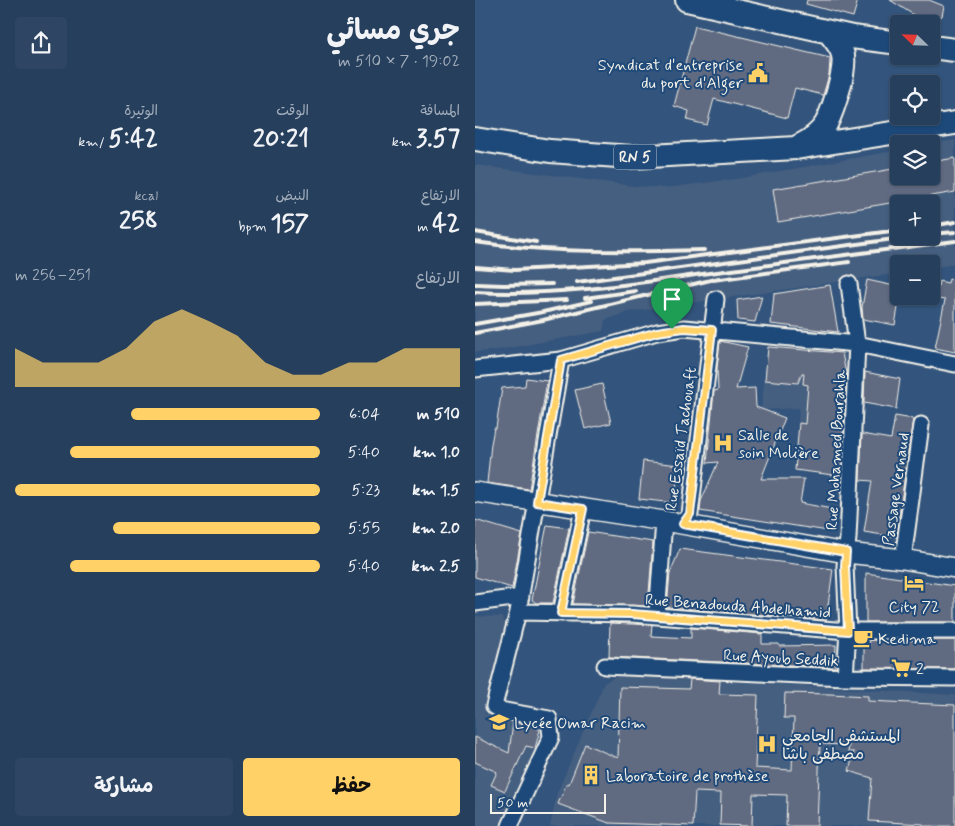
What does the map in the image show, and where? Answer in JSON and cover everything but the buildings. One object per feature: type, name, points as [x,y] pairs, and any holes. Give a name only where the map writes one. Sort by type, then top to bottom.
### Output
[{"type":"highway","points":[[687,0],[852,37],[890,42]]},
{"type":"highway","points":[[796,148],[814,138],[825,124],[836,95],[844,64],[842,52],[829,32]]},
{"type":"highway","points":[[940,48],[955,50]]},
{"type":"highway","name":"RN 5","points":[[475,139],[550,151],[631,157],[796,148],[955,122]]},
{"type":"main road","points":[[475,492],[955,568]]},
{"type":"street","name":"Rue Mohamed Bourahla","points":[[845,677],[848,631],[845,566],[857,344],[849,284]]},
{"type":"street","name":"Rue Essaïd Tachouaft","points":[[683,524],[690,514],[716,298]]},
{"type":"street","points":[[475,369],[561,360],[672,329],[712,330],[857,344],[955,364]]},
{"type":"street","points":[[510,826],[551,736],[549,719],[500,710],[494,706],[519,604],[561,360]]},
{"type":"street","name":"Passage Vernaud","points":[[903,559],[921,425]]},
{"type":"street","points":[[561,613],[583,509]]},
{"type":"street","points":[[657,616],[664,521]]},
{"type":"street","name":"Rue Benadouda Abdelhamid","points":[[475,603],[519,604],[561,613],[632,614],[848,631],[955,630]]},
{"type":"street","name":"Rue Ayoub Seddik","points":[[605,666],[845,677],[955,678]]},
{"type":"shaded area","points":[[955,140],[955,264],[940,266],[940,255],[890,255],[890,274],[629,312],[605,320],[603,331],[492,351],[475,352],[475,165],[634,186],[666,188],[742,178],[890,152],[890,185],[940,185],[940,142]]},
{"type":"shaded area","points":[[768,347],[848,353],[845,408],[837,475],[795,470],[799,408],[761,410]]},
{"type":"shaded area","name":"Lycée Omar Racim","points":[[475,616],[502,617],[508,631],[485,714],[531,723],[540,730],[535,748],[499,826],[475,826]]},
{"type":"shaded area","name":"المستشفى الجامعي مصطفى باشا","points":[[618,675],[955,695],[955,826],[550,826],[557,793],[604,683]]},
{"type":"railway","points":[[940,224],[955,222]]},
{"type":"railway","points":[[475,267],[515,270],[645,263],[890,231]]},
{"type":"railway","points":[[475,232],[536,242]]},
{"type":"railway","points":[[940,233],[955,232]]},
{"type":"railway","points":[[577,282],[890,240]]},
{"type":"railway","points":[[475,292],[536,293],[596,288],[955,241]]},
{"type":"railway","points":[[475,242],[561,250],[704,250]]},
{"type":"railway","points":[[713,280],[849,262]]},
{"type":"railway","points":[[475,333],[543,320],[719,278]]},
{"type":"railway","points":[[475,284],[552,284]]},
{"type":"railway","points":[[585,298],[636,291]]},
{"type":"railway","points":[[475,304],[567,300]]},
{"type":"railway","points":[[475,324],[592,301]]},
{"type":"place","name":"Syndicat d'entreprise du port d'Alger","points":[[758,73]]},
{"type":"place","name":"Salle de soin Molière","points":[[723,443]]},
{"type":"place","name":"City 72","points":[[914,583]]},
{"type":"place","name":"Kedima","points":[[863,638]]},
{"type":"place","name":"2","points":[[901,668]]},
{"type":"place","name":"Lycée Omar Racim","points":[[499,722]]},
{"type":"place","name":"المستشفى الجامعي مصطفى باشا","points":[[767,744]]},
{"type":"place","name":"Laboratoire de prothèse","points":[[591,775]]},
{"type":"route","points":[[672,329],[712,330],[690,514],[683,524],[846,552],[848,631],[632,614],[561,613],[583,509],[537,502],[561,360],[672,329]]}]
